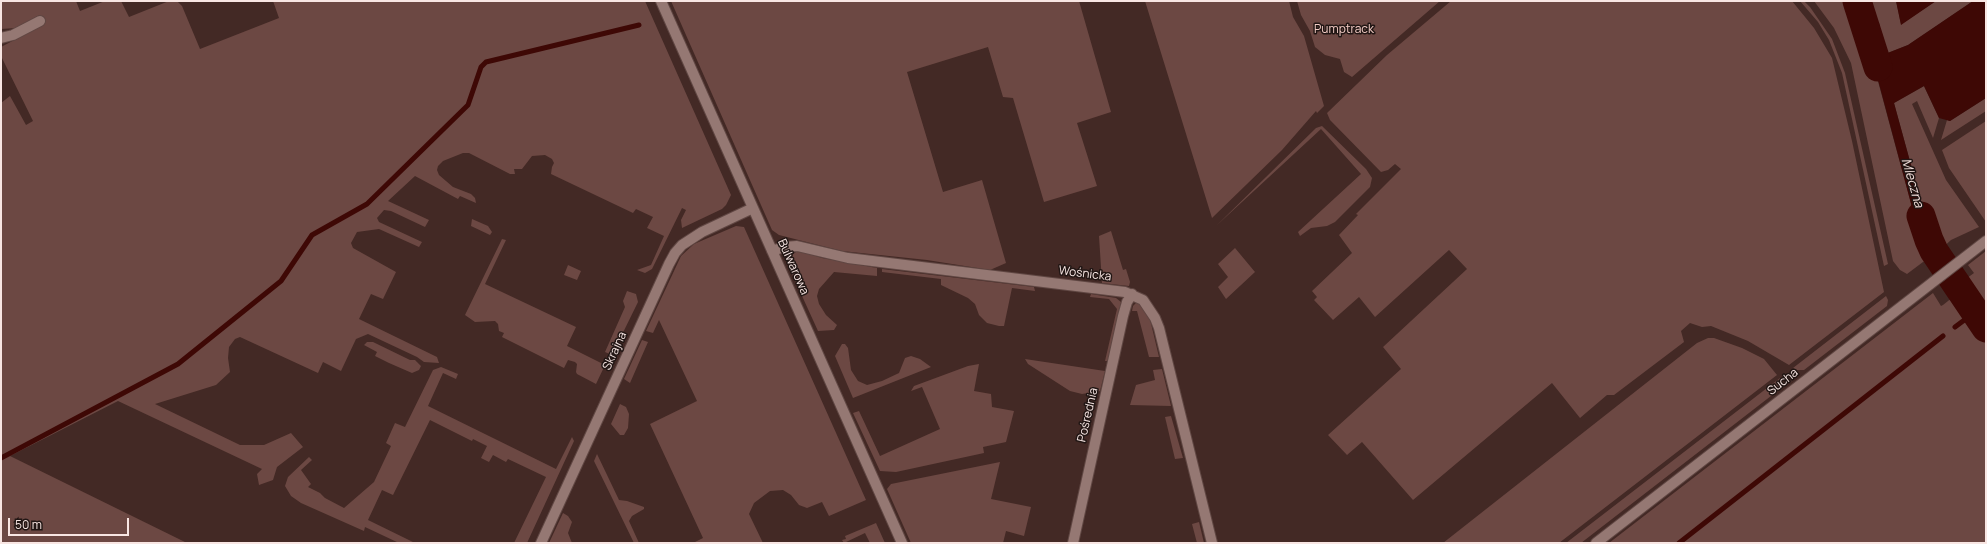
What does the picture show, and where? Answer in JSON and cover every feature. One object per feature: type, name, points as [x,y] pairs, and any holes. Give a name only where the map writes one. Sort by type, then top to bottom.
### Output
[{"type":"street","name":"Bulwarowa","points":[[661,1],[902,543]]},
{"type":"street","points":[[1,38],[14,35],[40,21]]},
{"type":"street","name":"Skrajna","points":[[541,543],[675,253],[682,244],[702,232],[753,208]]},
{"type":"street","name":"Sucha","points":[[1596,543],[1986,240]]},
{"type":"street","name":"Wośnicka","points":[[772,251],[784,247],[797,246],[848,258],[1132,294]]},
{"type":"street","points":[[1132,294],[1143,300],[1157,323],[1212,543]]},
{"type":"street","name":"Pośrednia","points":[[1072,543],[1123,316],[1127,302],[1132,294]]},
{"type":"green space","points":[[1,1],[76,1],[80,11],[105,1],[121,1],[129,17],[169,1],[177,1],[182,6],[200,49],[279,18],[273,1],[645,1],[731,195],[726,205],[722,209],[682,228],[681,220],[686,210],[682,208],[652,269],[645,273],[637,270],[651,265],[664,236],[647,228],[653,217],[636,209],[633,213],[551,174],[554,163],[552,159],[545,155],[532,156],[522,169],[514,169],[515,174],[510,174],[469,153],[463,153],[443,161],[438,166],[437,170],[439,175],[453,187],[471,194],[475,198],[476,203],[460,196],[458,199],[415,176],[388,201],[429,220],[425,227],[391,211],[384,210],[377,218],[379,222],[422,242],[419,247],[379,229],[357,232],[351,243],[353,248],[396,272],[383,299],[371,294],[359,319],[437,357],[439,363],[424,362],[417,357],[368,334],[356,339],[341,371],[323,362],[318,373],[240,337],[235,339],[229,347],[228,358],[230,372],[216,385],[155,404],[240,445],[264,445],[291,433],[303,447],[277,467],[273,480],[259,485],[257,474],[262,469],[118,401],[10,456],[187,543],[1,543],[1,103],[10,96],[26,125],[33,121],[1,56],[1,47],[43,25],[40,15],[16,28],[1,29]]},
{"type":"green space","points":[[671,1],[1079,1],[1111,112],[1077,123],[1097,186],[1044,202],[1013,98],[1003,97],[988,47],[907,72],[943,192],[982,180],[1006,263],[990,270],[927,260],[842,251],[779,235],[772,230]]},
{"type":"green space","points":[[1145,1],[1289,1],[1293,17],[1304,36],[1324,106],[1317,113],[1316,111],[1282,150],[1212,218]]},
{"type":"green space","name":"Pumptrack","points":[[1297,1],[1440,1],[1352,77],[1344,72],[1340,59],[1325,55],[1315,47],[1310,31],[1301,15]]},
{"type":"green space","points":[[1451,1],[1792,1],[1814,28],[1832,58],[1852,141],[1884,292],[1789,365],[1748,341],[1711,326],[1702,327],[1690,323],[1681,331],[1684,342],[1614,395],[1607,395],[1580,418],[1552,383],[1413,500],[1362,442],[1347,455],[1328,435],[1401,369],[1383,347],[1467,269],[1449,250],[1375,317],[1359,297],[1333,320],[1314,300],[1317,297],[1312,291],[1352,253],[1339,235],[1358,215],[1356,214],[1401,169],[1395,164],[1388,170],[1381,172],[1330,120],[1327,113],[1387,55]]},
{"type":"green space","points":[[1800,1],[1804,1],[1810,7],[1832,39],[1845,73],[1888,264],[1884,266],[1842,73],[1829,40],[1818,22]]},
{"type":"green space","points":[[1814,1],[1852,1],[1861,26],[1853,27],[1854,30],[1862,29],[1869,48],[1913,211],[1931,256],[1907,274],[1900,270],[1893,261],[1851,63],[1834,28]]},
{"type":"green space","points":[[1870,1],[1896,1],[1901,24],[1936,1],[1973,1],[1908,45],[1880,56],[1873,27],[1880,26],[1879,23],[1873,23]]},
{"type":"green space","points":[[1924,86],[1939,118],[1933,138],[1917,101],[1912,104],[1946,180],[1979,227],[1951,240],[1939,251],[1928,227],[1894,103]]},
{"type":"green space","points":[[1986,98],[1986,111],[1941,140],[1947,120],[1950,121]]},
{"type":"green space","points":[[1986,121],[1986,222],[1949,168],[1942,150]]},
{"type":"green space","points":[[1322,126],[1366,169],[1372,178],[1370,187],[1335,222],[1327,226],[1311,228],[1300,236],[1298,232],[1361,174],[1321,129],[1216,226],[1316,128]]},
{"type":"green space","points":[[472,219],[488,226],[492,232],[490,235],[471,226]]},
{"type":"green space","points":[[736,226],[744,227],[866,500],[829,516],[822,502],[807,508],[799,505],[791,495],[783,490],[770,491],[754,503],[749,514],[763,543],[693,543],[703,538],[650,424],[697,401],[659,320],[653,333],[646,331],[681,256],[694,244]]},
{"type":"green space","points":[[1111,231],[1123,270],[1126,269],[1130,282],[1129,286],[1102,283],[1099,236]]},
{"type":"green space","points":[[502,239],[506,240],[485,284],[576,327],[567,346],[605,365],[596,384],[577,374],[577,364],[575,362],[568,360],[564,368],[502,337],[504,333],[499,331],[498,324],[495,321],[475,322],[465,315]]},
{"type":"green space","points":[[1235,248],[1255,272],[1226,299],[1218,287],[1228,277],[1218,264]]},
{"type":"green space","points":[[1986,251],[1986,543],[1609,543],[1933,293],[1941,306],[1943,305],[1963,289],[1959,284],[1974,273],[1968,265]]},
{"type":"green space","points":[[796,252],[803,252],[822,258],[877,268],[877,276],[834,272],[819,289],[817,296],[819,304],[826,315],[837,325],[834,330],[818,331],[787,263],[789,257]]},
{"type":"green space","points":[[568,265],[581,271],[577,280],[564,275]]},
{"type":"green space","points":[[882,269],[1034,287],[1035,291],[1012,288],[1004,326],[999,326],[987,323],[979,315],[975,304],[968,298],[941,285],[941,279],[882,272]]},
{"type":"green space","points":[[627,291],[636,294],[638,302],[612,355],[605,352],[625,307],[623,301]]},
{"type":"green space","points":[[1091,294],[1116,298],[1121,302],[1109,361],[1105,361],[1117,309],[1109,299],[1090,297]]},
{"type":"green space","points":[[1886,296],[1888,300],[1887,306],[1804,370],[1797,370],[1793,368]]},
{"type":"green space","points":[[1137,302],[1142,305],[1149,315],[1159,357],[1149,357],[1137,311],[1132,311],[1133,306]]},
{"type":"green space","points":[[1708,338],[1714,338],[1742,348],[1764,359],[1777,375],[1559,543],[1443,543],[1697,343]]},
{"type":"green space","points":[[642,340],[648,342],[630,383],[624,379]]},
{"type":"green space","points":[[367,342],[373,342],[410,360],[415,360],[421,366],[419,370],[412,373],[389,363],[375,356],[377,352],[364,345]]},
{"type":"green space","points":[[842,344],[845,344],[848,348],[851,370],[858,381],[867,385],[882,381],[899,373],[905,358],[911,356],[920,359],[931,367],[853,398],[835,356]]},
{"type":"green space","points":[[1025,359],[1105,371],[1100,391],[1082,394],[1070,391],[1028,364]]},
{"type":"green space","points":[[979,364],[974,391],[991,394],[992,407],[1014,411],[1006,442],[983,447],[984,453],[896,472],[880,471],[853,413],[859,411],[880,456],[940,429],[922,387],[911,391],[914,386],[968,366]]},
{"type":"green space","points":[[441,367],[458,374],[456,379],[443,373],[428,406],[556,469],[572,437],[574,441],[527,543],[514,543],[546,477],[508,459],[506,462],[493,455],[489,462],[481,458],[487,446],[473,439],[472,441],[430,420],[393,495],[382,490],[368,520],[415,543],[399,543],[365,527],[364,531],[301,503],[291,496],[285,486],[288,477],[309,457],[312,460],[301,470],[311,484],[308,487],[344,508],[374,482],[391,446],[386,443],[395,423],[405,427],[433,370]]},
{"type":"green space","points":[[1162,369],[1171,406],[1130,405],[1136,385],[1155,380],[1153,370]]},
{"type":"green space","points":[[1780,378],[1780,389],[1581,543],[1566,543]]},
{"type":"green space","points":[[620,404],[626,407],[629,414],[628,428],[624,435],[620,435],[611,424]]},
{"type":"green space","points":[[1171,416],[1183,458],[1175,459],[1165,417]]},
{"type":"green space","points":[[597,454],[619,500],[644,507],[644,509],[632,516],[629,521],[639,543],[634,543],[594,461]]},
{"type":"green space","points":[[1000,462],[991,499],[1031,507],[1024,536],[1006,531],[1003,543],[911,543],[887,489],[891,484]]},
{"type":"green space","points":[[563,513],[568,516],[572,522],[568,533],[572,543],[549,543]]},
{"type":"green space","points":[[1199,522],[1204,543],[1197,543],[1192,524]]},
{"type":"green space","points":[[876,523],[885,543],[870,543],[865,533],[844,543],[842,540],[846,539],[845,536]]},
{"type":"water","points":[[1852,1],[1870,1],[1873,23],[1861,26]]},
{"type":"water","points":[[1896,1],[1936,1],[1901,25]]},
{"type":"water","points":[[1973,1],[1986,1],[1986,98],[1950,121],[1939,118],[1924,86],[1894,103],[1928,227],[1939,251],[1931,256],[1913,211],[1874,65],[1862,29],[1873,27],[1880,56],[1908,45]]},
{"type":"waterway","name":"Mleczna","points":[[1857,1],[1878,67]]},
{"type":"waterway","points":[[1,458],[178,364],[281,281],[312,235],[367,204],[468,105],[481,67],[486,62],[639,25]]},
{"type":"waterway","name":"Mleczna","points":[[1921,216],[1934,251],[1986,328]]},
{"type":"waterway","points":[[1955,327],[1975,312]]},
{"type":"waterway","points":[[1679,543],[1943,336]]}]
